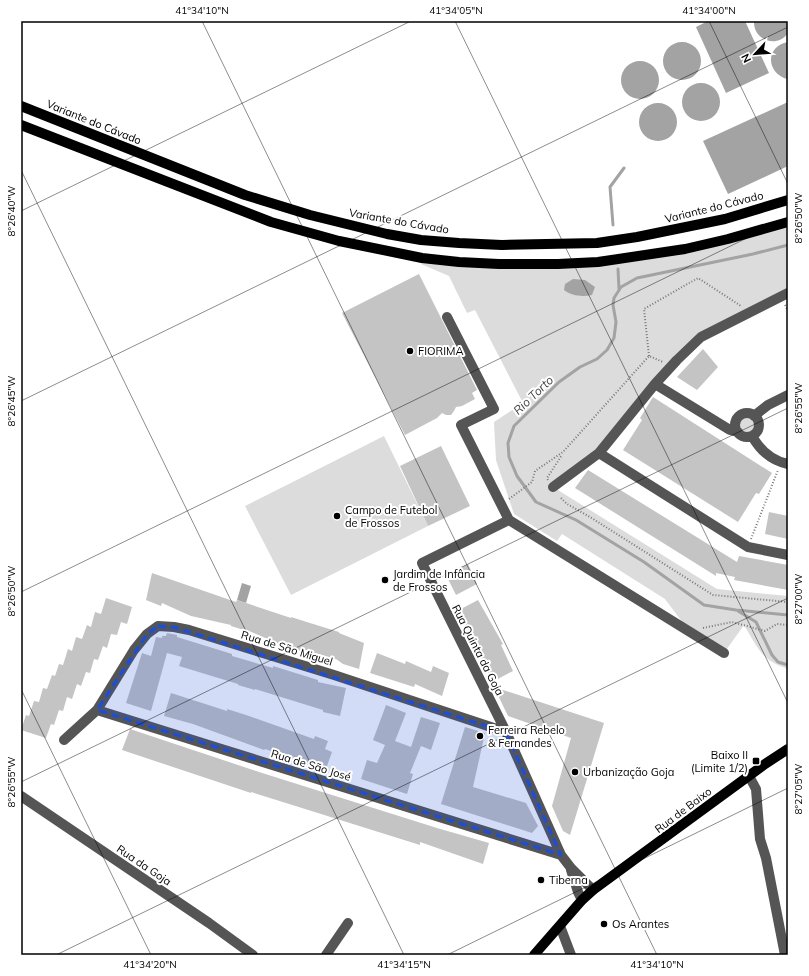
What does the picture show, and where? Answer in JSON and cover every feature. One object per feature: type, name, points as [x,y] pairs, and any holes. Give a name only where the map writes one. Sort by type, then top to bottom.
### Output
[{"type":"main road","name":"Variante do Cávado","points":[[21,106],[245,195],[274,205],[346,225],[421,240],[502,245],[597,243],[637,237],[718,220],[788,200]]},
{"type":"main road","points":[[21,125],[271,222],[339,241],[422,258],[499,264],[598,262],[685,249],[728,239],[788,222]]},
{"type":"main road","name":"Rua de Baixo","points":[[534,955],[582,900],[594,890],[788,749]]},
{"type":"street","points":[[553,487],[598,453],[655,384],[701,337],[788,293]]},
{"type":"street","points":[[447,317],[494,409],[461,425],[509,520],[724,653]]},
{"type":"street","points":[[655,384],[730,430],[738,432],[744,436],[752,436],[757,432],[759,425],[758,421],[754,416],[747,413],[744,414],[738,418],[736,425],[738,432]]},
{"type":"street","points":[[754,416],[768,405],[788,395]]},
{"type":"street","points":[[752,436],[756,444],[766,454],[785,463]]},
{"type":"street","points":[[598,453],[748,547],[788,555]]},
{"type":"street","name":"Rua Quinta da Goja","points":[[509,520],[422,564],[506,732],[562,855],[570,868],[582,900]]},
{"type":"street","name":"Rua de São Miguel","points":[[97,710],[134,650],[147,634],[158,626],[174,626],[326,673],[506,732]]},
{"type":"street","points":[[64,740],[97,710]]},
{"type":"street","name":"Rua de São José","points":[[97,710],[562,855]]},
{"type":"street","points":[[749,776],[756,789],[760,839],[766,858],[785,955]]},
{"type":"street","name":"Rua da Goja","points":[[21,796],[209,923],[253,955]]},
{"type":"street","name":"Rua Quinta da Goja","points":[[570,868],[594,890]]},
{"type":"street","points":[[326,955],[348,923]]},
{"type":"street","points":[[560,926],[570,953]]},
{"type":"street","points":[[551,936],[570,953]]},
{"type":"path","points":[[553,487],[547,478],[563,452],[649,356],[644,309],[698,278],[750,312]]},
{"type":"path","points":[[649,356],[671,366]]},
{"type":"path","points":[[516,494],[532,482],[535,471],[563,452]]},
{"type":"path","points":[[748,547],[785,463]]},
{"type":"path","points":[[562,498],[567,504],[713,595],[788,602]]},
{"type":"path","points":[[689,631],[732,622],[765,631],[778,624],[788,625]]},
{"type":"highlighted area","points":[[158,626],[174,627],[506,732],[561,855],[97,710],[147,634]]},
{"type":"shaded area","points":[[708,21],[745,21],[769,73],[726,93],[696,27]]},
{"type":"shaded area","points":[[754,21],[788,21],[788,33],[778,41],[766,40],[757,33]]},
{"type":"shaded area","points":[[682,42],[695,48],[701,61],[695,74],[682,80],[669,74],[663,61],[669,48]]},
{"type":"shaded area","points":[[788,42],[787,79],[780,76],[775,71],[771,60],[775,49],[780,44]]},
{"type":"shaded area","points":[[640,61],[653,67],[659,80],[653,93],[640,99],[627,93],[621,80],[627,67]]},
{"type":"shaded area","points":[[701,83],[714,89],[720,102],[714,115],[701,121],[688,115],[682,102],[688,89]]},
{"type":"shaded area","points":[[788,102],[788,166],[728,194],[703,141]]},
{"type":"shaded area","points":[[658,103],[671,109],[677,122],[671,135],[658,141],[645,135],[639,122],[645,109]]},
{"type":"shaded area","points":[[788,222],[788,293],[701,337],[599,453],[553,487],[717,589],[788,596],[788,669],[772,662],[761,652],[744,625],[724,653],[689,631],[665,599],[562,534],[557,541],[514,514],[496,460],[494,422],[523,403],[475,310],[467,313],[449,276],[421,264],[422,258],[459,262],[633,257]]},
{"type":"shaded area","points":[[573,279],[585,280],[595,287],[592,295],[577,296],[564,290],[565,284]]},
{"type":"shaded area","points":[[747,417],[753,419],[755,425],[753,431],[747,433],[741,431],[739,425],[741,419]]},
{"type":"shaded area","name":"Campo de Futebol de Frossos","points":[[384,436],[428,526],[291,595],[245,506]]},
{"type":"shaded area","points":[[242,583],[251,586],[246,603],[237,600]]},
{"type":"building","name":"FIORIMA","points":[[419,274],[477,390],[472,393],[475,399],[462,406],[456,407],[451,415],[442,413],[437,418],[405,435],[342,313]]},
{"type":"building","points":[[703,349],[718,367],[697,390],[677,377]]},
{"type":"building","points":[[653,397],[772,473],[759,494],[756,493],[738,522],[623,450],[642,420],[640,418]]},
{"type":"building","points":[[441,446],[470,506],[428,526],[400,466]]},
{"type":"building","points":[[588,470],[737,562],[739,556],[788,565],[788,590],[734,580],[735,577],[716,573],[716,576],[575,488]]},
{"type":"building","points":[[769,512],[788,516],[788,539],[765,534]]},
{"type":"building","points":[[468,564],[477,584],[456,595],[446,575]]},
{"type":"building","points":[[152,573],[236,602],[237,600],[339,632],[364,643],[359,669],[343,664],[336,659],[301,649],[301,651],[272,641],[247,630],[191,616],[162,603],[161,606],[146,600]]},
{"type":"building","points":[[106,598],[132,607],[127,624],[121,622],[117,635],[111,634],[107,648],[103,646],[98,660],[94,659],[90,673],[86,672],[81,686],[77,684],[72,699],[67,697],[63,711],[59,710],[54,725],[51,724],[46,738],[21,730],[26,715],[29,716],[34,701],[39,702],[43,688],[47,689],[52,675],[55,676],[59,664],[63,665],[68,649],[72,651],[76,637],[82,639],[87,625],[91,627],[95,612],[101,614]]},
{"type":"building","points":[[478,600],[503,644],[501,645],[513,671],[492,682],[459,610]]},
{"type":"building","points":[[167,633],[232,654],[232,656],[273,668],[273,666],[318,680],[318,682],[346,688],[340,716],[323,712],[323,710],[179,666],[182,657],[167,653],[151,711],[126,703],[142,653],[151,656],[156,637],[162,638],[162,636],[166,636]]},
{"type":"building","points":[[377,653],[405,664],[406,661],[431,672],[433,666],[449,673],[442,696],[415,684],[414,687],[370,673]]},
{"type":"building","name":"Urbanização Goja","points":[[494,687],[604,723],[570,835],[563,831],[552,806],[571,738],[508,716]]},
{"type":"building","points":[[171,693],[227,711],[227,709],[246,715],[314,739],[315,736],[328,741],[325,749],[332,752],[326,769],[293,757],[265,749],[264,750],[193,724],[164,716]]},
{"type":"building","points":[[386,705],[406,713],[395,741],[411,747],[421,717],[440,723],[431,750],[421,746],[410,773],[413,774],[407,794],[361,779],[367,760],[377,763],[385,745],[373,740]]},
{"type":"building","points":[[465,727],[485,733],[473,787],[526,803],[538,826],[532,833],[441,804]]},
{"type":"building","points":[[130,729],[259,772],[489,843],[483,864],[420,842],[420,845],[251,793],[122,750]]},
{"type":"waterway","points":[[613,225],[610,187],[624,168]]},
{"type":"waterway","name":"Rio Torto","points":[[788,245],[753,254],[637,278],[621,287],[614,298],[613,305],[616,322],[614,338],[607,350],[597,359],[580,367],[559,382],[514,426],[508,443],[509,457],[517,476],[536,502],[576,520],[644,562],[704,605],[788,615]]},
{"type":"waterway","points":[[618,269],[619,289]]},
{"type":"waterway","name":"Rio Torto","points":[[738,611],[756,622],[772,655],[778,662],[788,665]]},
{"type":"place","name":"FIORIMA","points":[[410,351]]},
{"type":"place","name":"Campo de Futebol de Frossos","points":[[337,516]]},
{"type":"place","name":"Jardim de Infância de Frossos","points":[[385,580]]},
{"type":"place","name":"Ferreira Rebelo & Fernandes","points":[[480,736]]},
{"type":"place","name":"Baixo II (Limite 1/2)","points":[[756,761]]},
{"type":"place","name":"Urbanização Goja","points":[[575,772]]},
{"type":"place","name":"Tiberna","points":[[541,880]]},
{"type":"place","name":"Os Arantes","points":[[604,924]]}]
